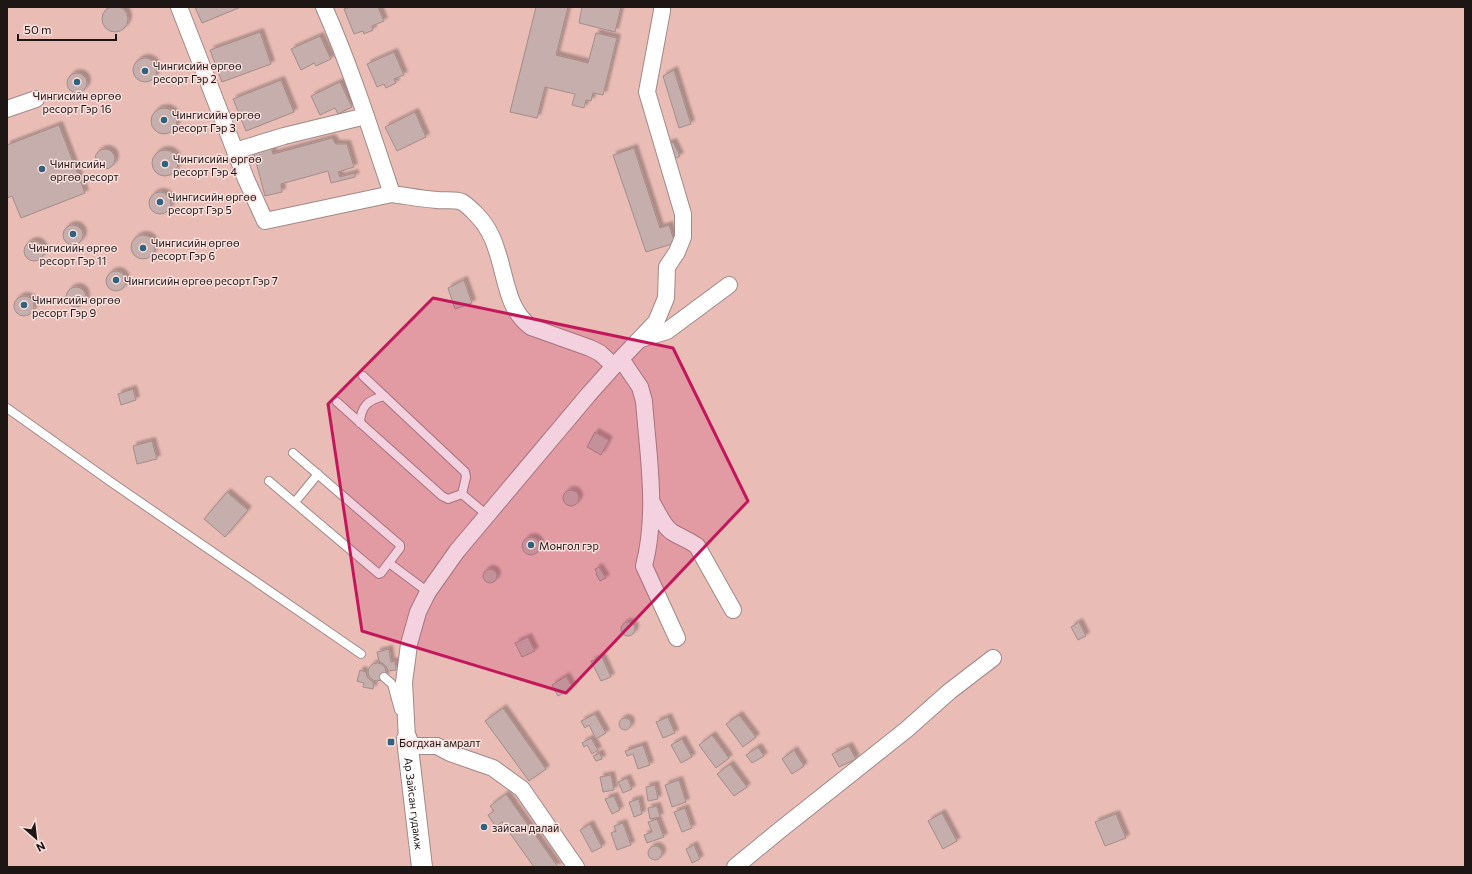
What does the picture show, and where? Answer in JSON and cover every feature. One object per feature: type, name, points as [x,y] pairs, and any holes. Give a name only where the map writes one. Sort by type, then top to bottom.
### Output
[{"type":"street","points":[[179,7],[235,151],[265,221],[392,194],[439,201],[460,202],[469,207],[481,219],[490,233],[497,250],[509,295],[518,314],[524,322],[531,327],[590,348],[617,362],[640,388],[644,401],[652,503],[647,555],[644,566],[677,638]]},
{"type":"street","points":[[324,7],[338,38],[392,194]]},
{"type":"street","points":[[576,867],[522,789],[493,768],[450,753],[437,746],[408,743],[404,682],[409,644],[418,612],[428,592],[447,564],[617,362],[656,322],[666,298],[667,267],[677,252],[683,237],[683,214],[647,92],[662,7]]},
{"type":"street","points":[[7,109],[36,99]]},
{"type":"street","points":[[235,151],[284,136],[366,116]]},
{"type":"street","points":[[640,339],[667,331],[729,285]]},
{"type":"street","points":[[652,503],[665,525],[672,532],[688,539],[697,546],[733,610]]},
{"type":"street","points":[[735,867],[906,730],[950,691],[993,658]]},
{"type":"street","name":"Ар Зайсан гудамж","points":[[408,743],[422,867]]},
{"type":"lane","points":[[363,376],[465,472],[466,477],[462,494]]},
{"type":"lane","points":[[360,423],[361,414],[368,403],[373,399],[384,396]]},
{"type":"lane","points":[[337,402],[442,496],[448,499],[462,494]]},
{"type":"lane","points":[[7,408],[111,482],[361,654]]},
{"type":"lane","points":[[269,481],[379,574],[381,573],[400,548],[400,545],[293,453]]},
{"type":"lane","points":[[295,502],[318,474]]},
{"type":"lane","points":[[462,494],[487,515]]},
{"type":"lane","points":[[389,563],[428,592]]},
{"type":"lane","points":[[384,677],[394,688],[408,743]]},
{"type":"highlighted area","points":[[433,298],[673,348],[748,501],[566,693],[362,631],[328,404]]},
{"type":"shaded area","points":[[7,7],[1465,7],[1465,867],[7,867]]},
{"type":"building","points":[[115,6],[124,10],[128,19],[124,28],[115,32],[106,28],[102,19],[106,10]]},
{"type":"building","points":[[195,7],[241,7],[202,23]]},
{"type":"building","points":[[350,7],[378,7],[384,21],[372,26],[373,30],[364,34],[363,31],[354,34],[344,9]]},
{"type":"building","points":[[536,7],[568,7],[556,55],[588,63],[596,33],[617,38],[603,95],[593,93],[591,101],[586,100],[584,108],[572,105],[575,94],[545,87],[537,118],[510,112]]},
{"type":"building","points":[[582,7],[621,7],[615,32],[579,23]]},
{"type":"building","points":[[260,32],[271,64],[222,82],[210,50]]},
{"type":"building","points":[[320,36],[331,59],[316,66],[314,63],[301,70],[291,49]]},
{"type":"building","points":[[394,52],[404,75],[394,79],[396,83],[386,88],[384,84],[377,87],[367,64]]},
{"type":"building","name":"Чингисийн өргөө ресорт Гэр 2","points":[[145,58],[154,61],[157,70],[154,79],[145,82],[136,79],[133,70],[136,61]]},
{"type":"building","points":[[674,70],[691,124],[679,128],[663,76]]},
{"type":"building","name":"Чингисийн өргөө ресорт Гэр 16","points":[[77,73],[84,76],[87,83],[84,90],[77,93],[70,90],[67,83],[70,76]]},
{"type":"building","points":[[281,80],[294,112],[246,131],[233,99]]},
{"type":"building","points":[[340,82],[352,107],[338,114],[335,108],[320,115],[311,96]]},
{"type":"building","name":"Чингисийн өргөө ресорт Гэр 3","points":[[164,108],[173,112],[177,121],[173,130],[164,134],[155,130],[151,121],[155,112]]},
{"type":"building","points":[[415,112],[426,137],[397,151],[385,127]]},
{"type":"building","name":"Чингисийн өргөө ресорт","points":[[59,125],[85,193],[21,218],[12,196],[7,198],[7,145]]},
{"type":"building","points":[[332,138],[336,144],[347,144],[354,167],[338,172],[340,177],[355,173],[355,177],[331,183],[328,171],[281,184],[282,192],[265,196],[253,151],[271,146],[273,154]]},
{"type":"building","points":[[673,142],[680,156],[670,161],[667,144]]},
{"type":"building","points":[[634,148],[660,228],[669,225],[675,243],[646,252],[613,155]]},
{"type":"building","points":[[105,149],[112,152],[115,159],[112,166],[105,169],[98,166],[95,159],[98,152]]},
{"type":"building","name":"Чингисийн өргөө ресорт Гэр 4","points":[[165,150],[174,154],[178,163],[174,172],[165,176],[156,172],[152,163],[156,154]]},
{"type":"building","name":"Чингисийн өргөө ресорт Гэр 5","points":[[160,192],[164,193],[170,199],[170,207],[164,213],[160,214],[156,213],[150,207],[149,203],[150,199],[156,193]]},
{"type":"building","name":"Чингисийн өргөө ресорт Гэр 11","points":[[73,225],[80,228],[83,235],[80,242],[73,245],[66,242],[63,235],[66,228]]},
{"type":"building","name":"Чингисийн өргөө ресорт Гэр 6","points":[[143,235],[152,238],[155,247],[152,256],[143,259],[134,256],[131,247],[134,238]]},
{"type":"building","points":[[34,241],[41,244],[44,251],[41,258],[34,261],[27,258],[24,251],[27,244]]},
{"type":"building","name":"Чингисийн өргөө ресорт Гэр 7","points":[[116,271],[123,274],[126,281],[123,288],[116,291],[109,288],[106,281],[109,274]]},
{"type":"building","points":[[464,280],[472,303],[455,309],[448,288]]},
{"type":"building","points":[[76,287],[83,290],[86,297],[83,304],[76,307],[69,304],[66,297],[69,290]]},
{"type":"building","name":"Чингисийн өргөө ресорт Гэр 9","points":[[24,296],[31,299],[34,306],[31,313],[24,316],[17,313],[14,306],[17,299]]},
{"type":"building","points":[[133,389],[136,400],[121,405],[118,394]]},
{"type":"building","points":[[595,432],[609,440],[601,455],[587,447]]},
{"type":"building","points":[[152,441],[157,459],[137,464],[133,446]]},
{"type":"building","name":"Монгол гэр","points":[[568,490],[574,490],[579,495],[577,504],[574,506],[568,506],[563,501],[563,495]]},
{"type":"building","points":[[227,492],[248,510],[225,537],[204,519]]},
{"type":"building","name":"Монгол гэр","points":[[531,537],[537,540],[540,546],[537,552],[531,555],[525,552],[522,546],[525,540]]},
{"type":"building","points":[[599,567],[606,578],[600,581],[595,569]]},
{"type":"building","points":[[490,569],[495,571],[497,576],[495,581],[490,583],[485,581],[483,576],[485,571]]},
{"type":"building","points":[[625,622],[631,622],[635,626],[635,632],[631,636],[625,636],[621,632],[621,626]]},
{"type":"building","points":[[1079,622],[1086,636],[1078,640],[1071,627]]},
{"type":"building","points":[[528,637],[535,651],[522,657],[515,643]]},
{"type":"building","points":[[389,649],[391,662],[395,661],[396,670],[388,671],[386,666],[379,661],[377,652]]},
{"type":"building","points":[[602,657],[611,677],[601,681],[591,661]]},
{"type":"building","points":[[377,663],[383,666],[386,672],[383,678],[377,681],[371,678],[368,672],[371,666]]},
{"type":"building","points":[[360,670],[366,672],[367,677],[374,683],[373,689],[363,687],[364,683],[357,681]]},
{"type":"building","points":[[566,676],[573,688],[558,696],[552,685]]},
{"type":"building","points":[[503,708],[546,769],[529,781],[485,721]]},
{"type":"building","points":[[595,714],[606,733],[596,739],[589,725],[585,728],[581,721]]},
{"type":"building","points":[[739,715],[756,737],[743,747],[726,724]]},
{"type":"building","points":[[668,717],[675,733],[663,738],[656,722]]},
{"type":"building","points":[[623,718],[627,718],[631,724],[627,730],[623,730],[619,726],[619,722]]},
{"type":"building","points":[[712,735],[729,758],[716,768],[699,745]]},
{"type":"building","points":[[591,738],[598,750],[592,754],[587,745],[584,747],[582,743]]},
{"type":"building","points":[[682,739],[692,757],[681,763],[671,745]]},
{"type":"building","points":[[643,745],[650,765],[638,769],[633,754],[627,756],[625,751]]},
{"type":"building","points":[[849,746],[856,759],[839,767],[832,754]]},
{"type":"building","points":[[758,747],[764,756],[752,763],[746,755]]},
{"type":"building","points":[[794,750],[804,766],[792,774],[782,759]]},
{"type":"building","points":[[600,753],[602,759],[596,761],[593,756]]},
{"type":"building","points":[[730,764],[747,787],[734,796],[717,774]]},
{"type":"building","points":[[611,775],[614,790],[603,792],[600,777]]},
{"type":"building","points":[[627,778],[632,789],[623,793],[618,782]]},
{"type":"building","points":[[679,780],[686,802],[672,807],[665,785]]},
{"type":"building","points":[[655,785],[658,799],[648,801],[646,787]]},
{"type":"building","points":[[506,794],[558,867],[534,867],[502,822],[496,827],[488,815],[494,811],[490,806]]},
{"type":"building","points":[[614,796],[620,810],[612,814],[605,799]]},
{"type":"building","points":[[639,799],[642,814],[634,817],[629,802]]},
{"type":"building","points":[[657,806],[660,817],[650,819],[648,808]]},
{"type":"building","points":[[685,808],[692,828],[682,832],[674,812]]},
{"type":"building","points":[[942,813],[957,841],[943,849],[928,821]]},
{"type":"building","points":[[1116,814],[1126,838],[1105,846],[1095,822]]},
{"type":"building","points":[[657,819],[664,837],[647,843],[644,835],[652,832],[648,822]]},
{"type":"building","points":[[623,823],[631,845],[617,850],[611,833],[616,831],[614,826]]},
{"type":"building","points":[[590,824],[602,847],[592,852],[580,830]]},
{"type":"building","points":[[694,845],[700,859],[692,863],[686,849]]},
{"type":"building","points":[[652,846],[658,846],[662,850],[662,856],[658,860],[652,860],[648,856],[648,850]]},
{"type":"place","name":"Чингисийн өргөө ресорт Гэр 2","points":[[145,71]]},
{"type":"place","name":"Чингисийн өргөө ресорт Гэр 16","points":[[77,82]]},
{"type":"place","name":"Чингисийн өргөө ресорт Гэр 3","points":[[164,120]]},
{"type":"place","name":"Чингисийн өргөө ресорт Гэр 4","points":[[165,164]]},
{"type":"place","name":"Чингисийн өргөө ресорт","points":[[42,169]]},
{"type":"place","name":"Чингисийн өргөө ресорт Гэр 5","points":[[160,202]]},
{"type":"place","name":"Чингисийн өргөө ресорт Гэр 11","points":[[73,234]]},
{"type":"place","name":"Чингисийн өргөө ресорт Гэр 6","points":[[143,248]]},
{"type":"place","name":"Чингисийн өргөө ресорт Гэр 7","points":[[116,280]]},
{"type":"place","name":"Чингисийн өргөө ресорт Гэр 9","points":[[24,305]]},
{"type":"place","name":"Монгол гэр","points":[[531,545]]},
{"type":"place","name":"Богдхан амралт","points":[[391,742]]},
{"type":"place","name":"зайсан далай","points":[[484,827]]}]
